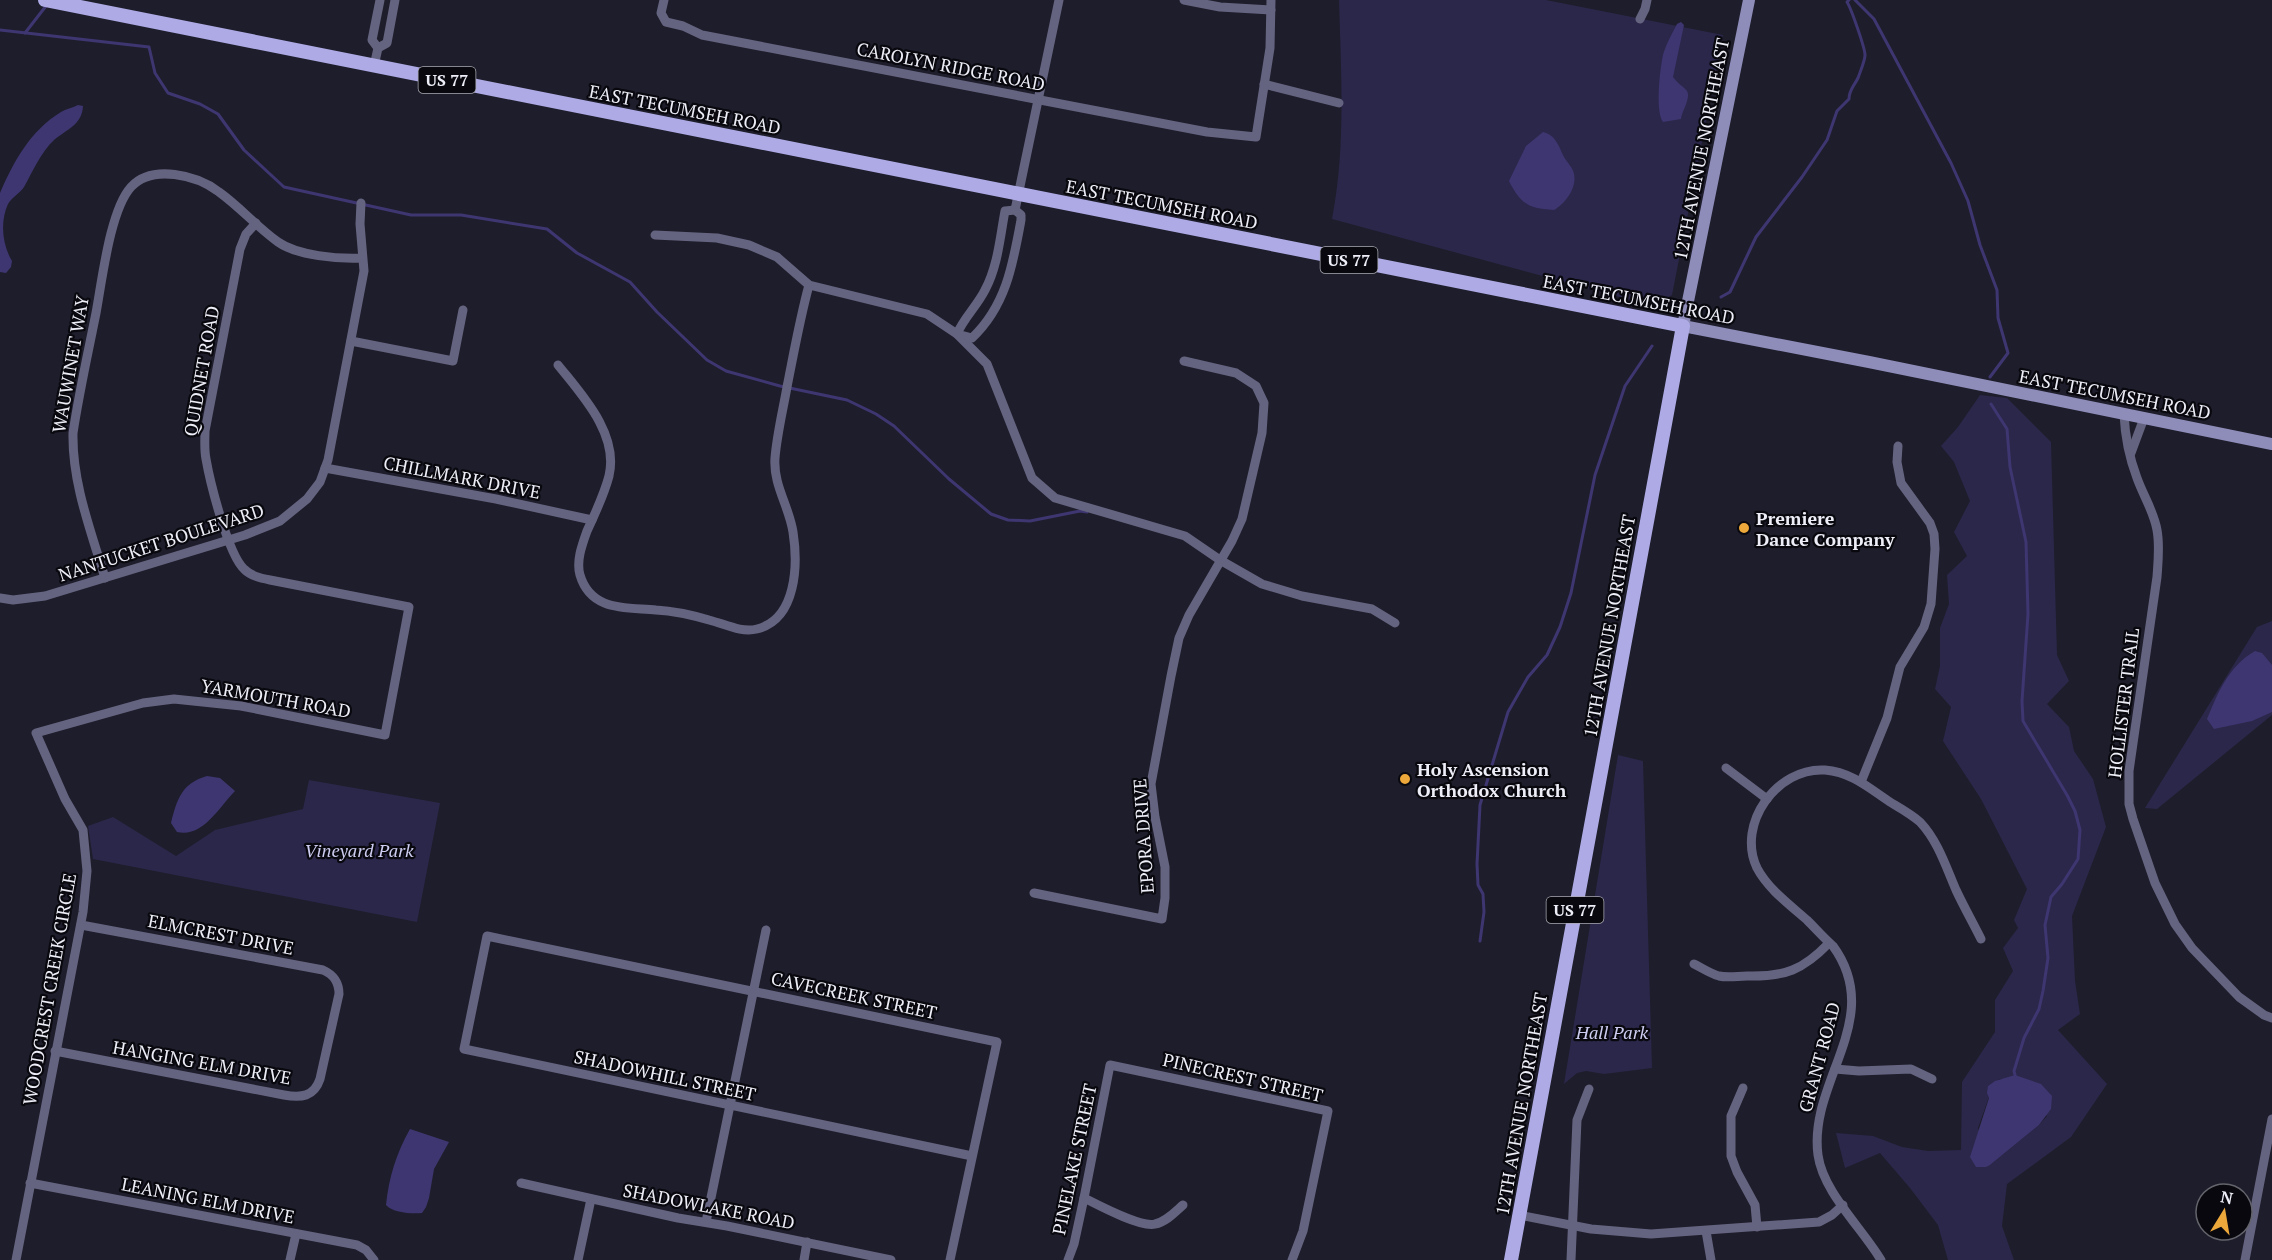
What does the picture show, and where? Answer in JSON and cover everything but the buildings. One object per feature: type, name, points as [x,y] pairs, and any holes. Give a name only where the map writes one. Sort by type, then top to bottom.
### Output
[{"type":"main road","name":"EAST TECUMSEH ROAD","points":[[45,0],[1683,326]]},
{"type":"main road","name":"12TH AVENUE NORTHEAST","points":[[1510,1260],[1683,326]]},
{"type":"street","points":[[378,48],[372,40],[380,0]]},
{"type":"street","points":[[374,66],[378,48],[387,43],[395,0]]},
{"type":"street","name":"CAROLYN RIDGE ROAD","points":[[664,0],[662,14],[666,22],[702,35],[1207,132],[1256,137],[1264,84]]},
{"type":"street","points":[[1015,210],[1059,0]]},
{"type":"street","points":[[1184,0],[1220,7],[1271,5],[1270,48],[1264,84],[1339,103]]},
{"type":"street","points":[[1640,19],[1646,9],[1647,0]]},
{"type":"street","name":"12TH AVENUE NORTHEAST","points":[[1683,326],[1749,0]]},
{"type":"street","name":"WAUWINET WAY","points":[[105,578],[77,482],[73,458],[73,433],[113,229],[127,192],[139,180],[146,177],[166,174],[189,178],[215,189],[256,223]]},
{"type":"street","name":"NANTUCKET BOULEVARD","points":[[0,598],[13,600],[45,596],[105,578],[267,527],[300,507],[320,482],[336,426],[364,272],[360,224],[361,203]]},
{"type":"street","points":[[1015,210],[1021,215],[1021,220],[1012,266],[1003,294],[983,328],[972,338],[957,334],[987,288],[1005,211],[1015,210]]},
{"type":"street","points":[[256,223],[280,243],[293,249],[341,259],[362,258]]},
{"type":"street","name":"QUIDNET ROAD","points":[[256,223],[246,234],[240,249],[205,431],[206,457],[229,539],[240,563],[256,576],[409,607]]},
{"type":"street","points":[[655,235],[717,238],[749,245],[777,257],[810,285],[927,314],[957,334],[987,364],[1032,478],[1055,498],[1185,536],[1220,560],[1262,584],[1302,596],[1372,609],[1395,623]]},
{"type":"street","points":[[558,365],[585,399],[608,442],[609,476],[579,558],[580,575],[588,589],[599,601],[615,608],[687,614],[733,628],[757,629],[774,621],[786,608],[793,583],[795,557],[793,530],[777,486],[774,460],[801,316],[810,285]]},
{"type":"street","points":[[351,341],[453,361],[463,310]]},
{"type":"street","name":"EAST TECUMSEH ROAD","points":[[1683,326],[2272,444]]},
{"type":"street","points":[[1184,361],[1236,373],[1256,387],[1264,403],[1262,433],[1242,519],[1233,541],[1220,560]]},
{"type":"street","name":"HOLLISTER TRAIL","points":[[2124,414],[2126,443],[2131,453],[2137,479],[2154,519],[2158,546],[2156,580],[2129,771],[2128,787],[2133,819],[2164,904],[2181,933],[2214,973],[2239,997],[2272,1018]]},
{"type":"street","points":[[2131,453],[2144,418]]},
{"type":"street","points":[[1861,782],[1887,718],[1900,667],[1924,627],[1931,604],[1934,534],[1930,523],[1901,483],[1897,462],[1898,446]]},
{"type":"street","name":"CHILLMARK DRIVE","points":[[325,468],[496,499],[592,520]]},
{"type":"street","name":"EPORA DRIVE","points":[[1034,893],[1162,919],[1165,867],[1151,784],[1179,638],[1189,615],[1220,560]]},
{"type":"street","name":"YARMOUTH ROAD","points":[[36,733],[143,703],[174,699],[241,706],[385,735],[409,607]]},
{"type":"street","name":"WOODCREST CREEK CIRCLE","points":[[16,1260],[81,925],[87,871],[83,830],[65,798],[36,733]]},
{"type":"street","points":[[1726,768],[1767,799]]},
{"type":"street","name":"GRANT ROAD","points":[[1881,1260],[1822,1171],[1817,1145],[1817,1127],[1851,1016],[1852,989],[1841,957],[1830,943],[1772,889],[1758,870],[1752,853],[1752,836],[1756,818],[1767,799],[1775,789],[1790,778],[1815,770],[1839,773],[1861,782],[1911,815],[1926,830],[1938,847],[1981,939]]},
{"type":"street","name":"ELMCREST DRIVE","points":[[81,925],[323,970],[329,972],[337,981],[339,994]]},
{"type":"street","points":[[706,1222],[766,930]]},
{"type":"street","name":"CAVECREEK STREET","points":[[487,936],[997,1042],[950,1260]]},
{"type":"street","name":"SHADOWHILL STREET","points":[[487,936],[464,1049],[972,1156]]},
{"type":"street","points":[[1694,964],[1719,976],[1770,977],[1803,966],[1830,943]]},
{"type":"street","name":"HANGING ELM DRIVE","points":[[55,1051],[284,1095],[306,1096],[316,1089],[320,1079],[339,994]]},
{"type":"street","name":"PINELAKE STREET","points":[[1068,1260],[1074,1244],[1084,1198],[1110,1065]]},
{"type":"street","name":"PINECREST STREET","points":[[1110,1065],[1328,1111],[1303,1231],[1292,1260]]},
{"type":"street","points":[[1835,1069],[1859,1071],[1911,1069],[1932,1079]]},
{"type":"street","points":[[1743,1088],[1731,1116],[1731,1156],[1755,1204],[1757,1227]]},
{"type":"street","points":[[1571,1260],[1577,1120],[1589,1089]]},
{"type":"street","points":[[2245,1260],[2272,1119]]},
{"type":"street","name":"SHADOWLAKE ROAD","points":[[521,1183],[891,1260]]},
{"type":"street","name":"LEANING ELM DRIVE","points":[[30,1184],[357,1245],[366,1250],[374,1260]]},
{"type":"street","points":[[1084,1198],[1137,1221],[1152,1225],[1169,1217],[1183,1205]]},
{"type":"street","points":[[578,1260],[591,1199]]},
{"type":"street","points":[[1519,1215],[1628,1234],[1706,1231],[1819,1222],[1832,1215],[1843,1205]]},
{"type":"street","points":[[1706,1231],[1711,1260]]},
{"type":"street","points":[[290,1260],[296,1234]]},
{"type":"street","points":[[804,1260],[807,1242]]},
{"type":"green space","points":[[1339,0],[1546,0],[1723,35],[1672,295],[1653,306],[1332,219],[1341,137]]},
{"type":"green space","points":[[1980,395],[2007,398],[2051,442],[2057,655],[2069,681],[2047,704],[2069,727],[2074,751],[2093,779],[2106,827],[2072,916],[2075,981],[2080,1014],[2058,1030],[2107,1084],[2071,1137],[2007,1184],[2002,1226],[2014,1260],[1948,1260],[1938,1225],[1880,1153],[1845,1168],[1836,1133],[1873,1136],[1902,1147],[1928,1151],[1961,1150],[1962,1082],[1995,1032],[1995,1000],[2013,971],[2003,948],[2018,928],[2014,920],[2027,889],[1981,799],[1943,741],[1951,707],[1935,689],[1940,666],[1940,628],[1949,604],[1947,575],[1967,556],[1954,532],[1970,501],[1954,462],[1941,446],[1958,427]],"holes":[[[2000,1079],[2009,1079],[2047,1116],[1990,1165],[1978,1128],[1989,1097],[1988,1086]]]},
{"type":"green space","points":[[2272,621],[2272,715],[2157,809],[2145,808],[2257,627]]},
{"type":"green space","name":"Hall Park","points":[[1618,755],[1643,761],[1652,1068],[1604,1074],[1586,1071],[1577,1073],[1564,1084]]},
{"type":"green space","name":"Vineyard Park","points":[[309,780],[440,803],[417,922],[93,859],[88,826],[113,817],[176,856],[215,830],[303,809]]},
{"type":"shaded area","points":[[1681,22],[1684,25],[1673,77],[1687,91],[1688,97],[1681,119],[1663,122],[1659,109],[1662,61],[1669,39],[1677,24]]},
{"type":"shaded area","points":[[78,105],[83,106],[80,118],[49,145],[24,187],[8,204],[3,233],[12,261],[6,273],[0,272],[0,193],[5,181],[17,158],[40,128],[61,112]]},
{"type":"shaded area","points":[[1543,132],[1556,142],[1574,174],[1574,185],[1569,195],[1554,210],[1527,204],[1509,181],[1526,146]]},
{"type":"shaded area","points":[[2255,651],[2262,653],[2272,665],[2272,712],[2252,721],[2214,729],[2207,719],[2220,690],[2238,664]]},
{"type":"shaded area","points":[[207,776],[220,778],[235,791],[203,826],[186,833],[177,832],[171,823],[178,799],[192,783]]},
{"type":"shaded area","points":[[2015,1075],[2041,1084],[2052,1096],[2051,1109],[2039,1125],[1990,1165],[1976,1167],[1970,1157],[1989,1098],[1988,1086],[1995,1081]]},
{"type":"shaded area","points":[[410,1129],[449,1142],[434,1169],[429,1198],[422,1213],[398,1211],[386,1205],[394,1166]]},
{"type":"waterway","points":[[1721,297],[1730,292],[1756,237],[1827,140],[1837,111],[1849,99],[1865,55],[1858,28],[1847,2],[1849,0]]},
{"type":"waterway","points":[[1855,0],[1874,19],[1951,163],[1968,201],[1980,245],[1997,290],[1998,318],[2008,353],[1990,377]]},
{"type":"waterway","points":[[25,33],[46,6]]},
{"type":"waterway","points":[[0,30],[149,47],[155,73],[168,93],[200,104],[218,114],[244,150],[284,187],[411,215],[461,215],[547,229],[577,253],[630,282],[657,312],[707,360],[726,371],[780,386],[847,400],[876,414],[894,426],[949,479],[991,514],[1008,520],[1030,521],[1080,511],[1087,512]]},
{"type":"waterway","points":[[1480,941],[1484,912],[1483,894],[1478,885],[1477,864],[1480,805],[1508,712],[1528,677],[1547,655],[1560,627],[1571,593],[1595,475],[1625,386],[1652,346]]},
{"type":"waterway","points":[[1991,404],[2007,429],[2010,467],[2026,542],[2028,614],[2022,701],[2023,721],[2067,795],[2075,811],[2080,830],[2078,859],[2051,897],[2045,925],[2048,958],[2043,991],[2039,1009],[2024,1038],[2014,1071],[2015,1075]]},
{"type":"place","name":"Premiere Dance Company","points":[[1744,528]]},
{"type":"place","name":"Holy Ascension Orthodox Church","points":[[1405,779]]}]
